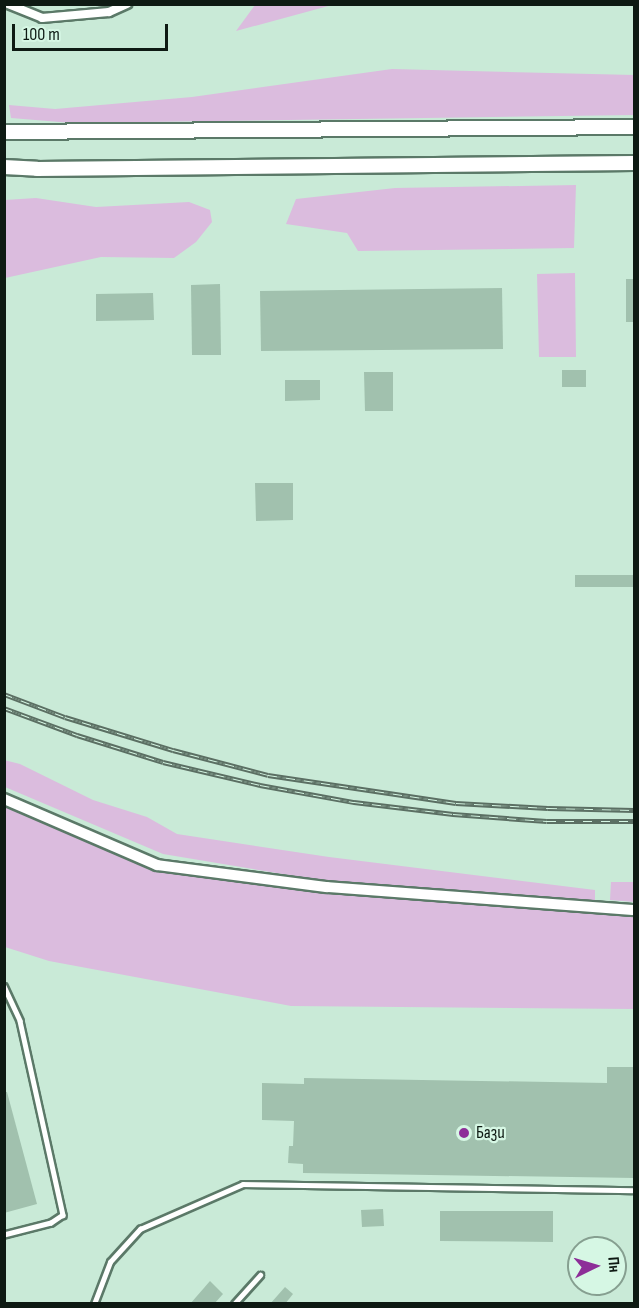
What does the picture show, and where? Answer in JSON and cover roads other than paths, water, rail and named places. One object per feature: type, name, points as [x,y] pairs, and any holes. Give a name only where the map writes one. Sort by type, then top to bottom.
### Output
[{"type":"main road","points":[[4,132],[634,126]]},
{"type":"main road","points":[[4,167],[37,169],[634,163]]},
{"type":"street","points":[[8,4],[42,18],[109,12],[127,4]]},
{"type":"street","points":[[4,799],[157,865],[327,887],[634,909]]},
{"type":"lane","points":[[4,986],[20,1021],[63,1215],[51,1223],[4,1235]]},
{"type":"lane","points":[[94,1304],[110,1262],[140,1229],[243,1184],[632,1190]]},
{"type":"lane","points":[[234,1304],[260,1275]]},
{"type":"railway","points":[[4,694],[65,717],[173,750],[268,775],[456,803],[634,810]]},
{"type":"railway","points":[[4,708],[77,735],[163,762],[260,785],[354,802],[453,814],[547,821],[634,821]]},
{"type":"place","name":"Бази","points":[[464,1133]]}]
